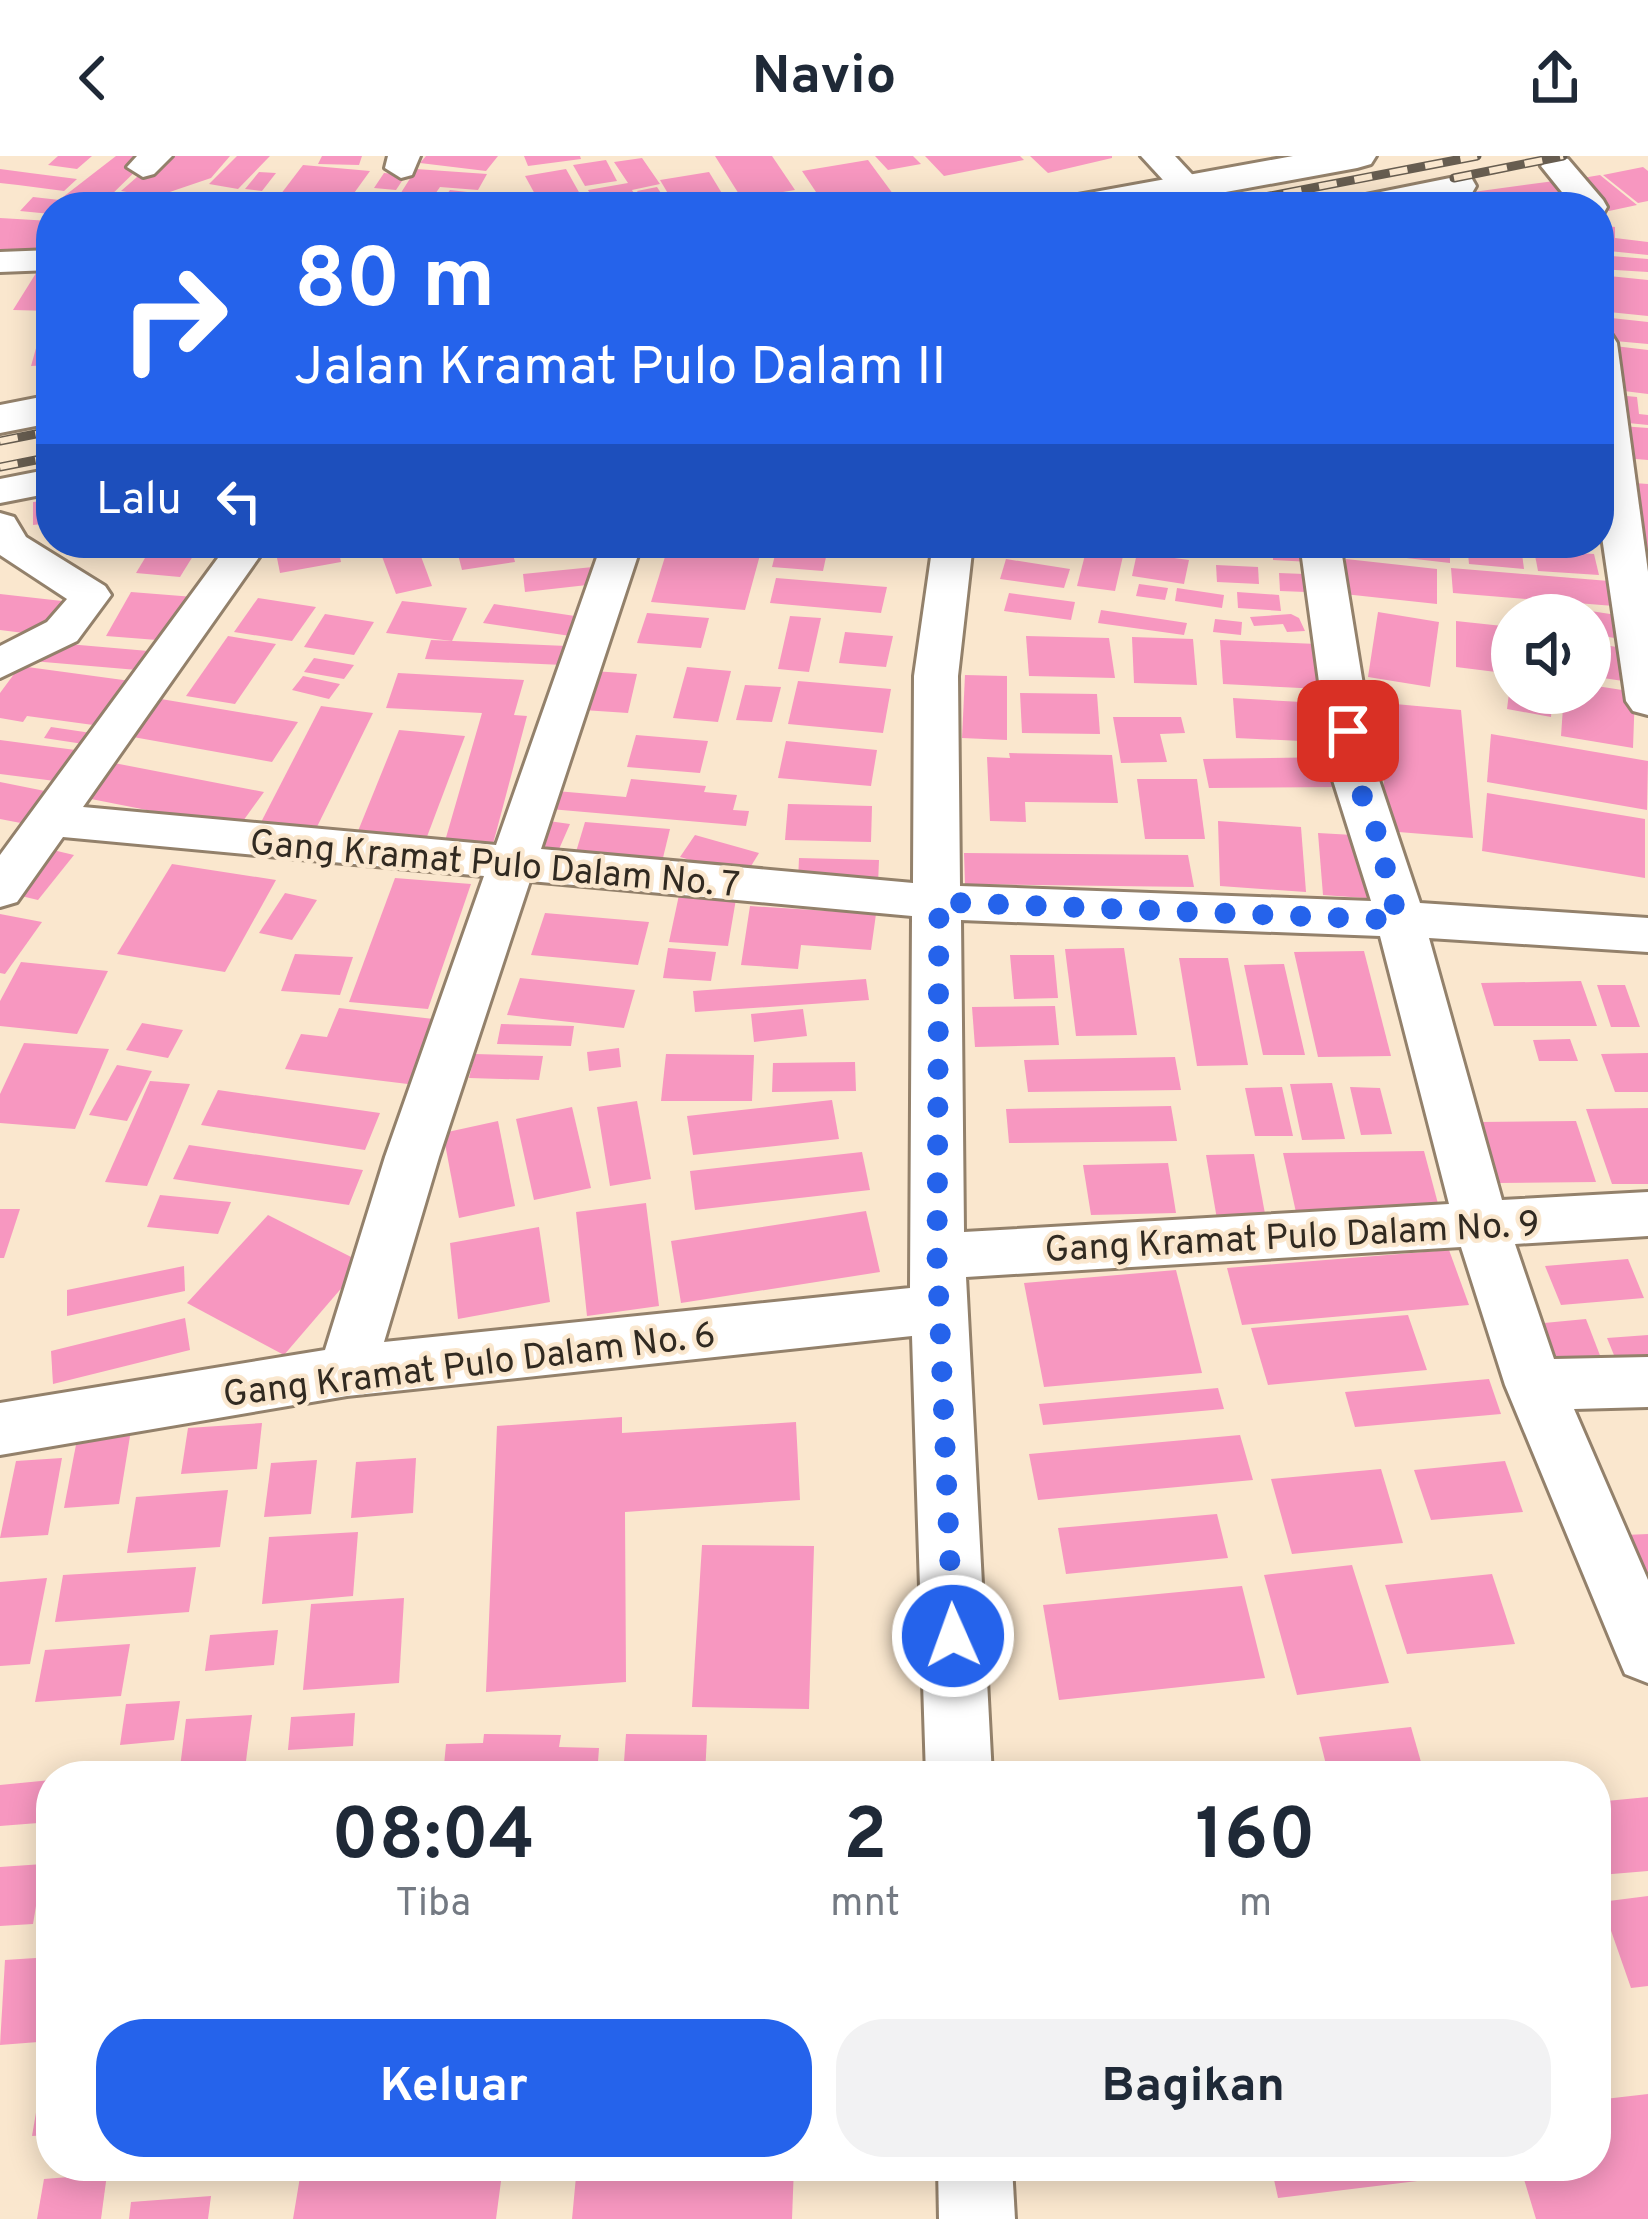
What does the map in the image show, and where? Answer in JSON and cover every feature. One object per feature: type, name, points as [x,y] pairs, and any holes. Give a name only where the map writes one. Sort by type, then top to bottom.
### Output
[{"type":"street","points":[[1156,156],[1187,186]]},
{"type":"street","points":[[1156,192],[1357,156]]},
{"type":"street","points":[[1557,166],[1579,192]]},
{"type":"street","points":[[1429,192],[1460,186]]},
{"type":"street","points":[[0,262],[36,261]]},
{"type":"street","points":[[1614,403],[1630,468],[1648,701]]},
{"type":"street","points":[[0,419],[36,412]]},
{"type":"street","points":[[0,491],[36,484]]},
{"type":"street","points":[[0,525],[10,544],[90,595],[67,632],[30,645],[0,664]]},
{"type":"street","points":[[0,890],[238,558]]},
{"type":"street","points":[[347,1371],[412,1157],[617,558]]},
{"type":"street","points":[[951,558],[936,676],[939,1282],[958,1761]]},
{"type":"street","points":[[1322,558],[1355,777],[1377,834],[1482,1226],[1534,1385],[1648,1653]]},
{"type":"street","name":"Gang Kramat Pulo Dalam No. 7","points":[[52,820],[939,902],[1648,934]]},
{"type":"street","name":"Gang Kramat Pulo Dalam No. 9","points":[[939,1282],[1482,1226],[1648,1214]]},
{"type":"street","name":"Gang Kramat Pulo Dalam No. 6","points":[[0,1429],[347,1371],[939,1282]]},
{"type":"street","points":[[1534,1385],[1648,1382]]},
{"type":"street","points":[[976,2181],[977,2219]]},
{"type":"building","points":[[58,156],[92,156],[77,169],[48,165]]},
{"type":"building","points":[[116,156],[151,156],[114,192],[69,192]]},
{"type":"building","points":[[161,156],[230,156],[211,178],[170,192],[121,191]]},
{"type":"building","points":[[237,156],[270,156],[238,189],[209,184]]},
{"type":"building","points":[[322,156],[362,156],[359,165],[318,164]]},
{"type":"building","points":[[426,156],[498,156],[486,171],[420,163]]},
{"type":"building","points":[[524,156],[580,156],[581,159],[528,166]]},
{"type":"building","points":[[715,156],[772,156],[795,190],[783,192],[738,192]]},
{"type":"building","points":[[875,156],[913,156],[921,164],[888,170]]},
{"type":"building","points":[[925,156],[1020,156],[1024,160],[944,176]]},
{"type":"building","points":[[1030,156],[1112,156],[1112,158],[1048,173]]},
{"type":"building","points":[[642,158],[660,184],[633,192],[589,192],[628,183],[614,162]]},
{"type":"building","points":[[606,160],[617,181],[585,186],[573,165]]},
{"type":"building","points":[[868,160],[892,192],[816,192],[802,171]]},
{"type":"building","points":[[303,165],[370,171],[355,192],[282,192]]},
{"type":"building","points":[[1643,167],[1648,171],[1648,201],[1638,203],[1603,175]]},
{"type":"building","points":[[0,169],[77,179],[64,191],[0,183]]},
{"type":"building","points":[[416,169],[487,174],[478,190],[440,187],[436,192],[401,192]]},
{"type":"building","points":[[566,169],[579,192],[534,192],[525,176]]},
{"type":"building","points":[[259,172],[276,173],[262,191],[245,189]]},
{"type":"building","points":[[709,172],[721,192],[667,192],[660,180]]},
{"type":"building","points":[[384,173],[406,175],[396,190],[374,188]]},
{"type":"building","points":[[1600,175],[1637,205],[1614,210],[1614,192],[1586,192],[1571,180]]},
{"type":"building","points":[[1562,180],[1575,192],[1473,192]]},
{"type":"building","points":[[33,197],[36,197],[36,213],[20,211]]},
{"type":"building","points":[[0,218],[36,220],[36,251],[0,250]]},
{"type":"building","points":[[1614,227],[1615,238],[1648,242],[1648,255],[1614,252]]},
{"type":"building","points":[[1614,256],[1648,259],[1648,272],[1614,270]]},
{"type":"building","points":[[36,273],[36,311],[13,310]]},
{"type":"building","points":[[1614,277],[1648,280],[1648,316],[1614,313]]},
{"type":"building","points":[[1614,318],[1648,322],[1648,344],[1614,341]]},
{"type":"building","points":[[1614,346],[1648,350],[1648,394],[1614,390]]},
{"type":"building","points":[[1616,395],[1637,397],[1639,414],[1648,415],[1648,425],[1618,422]]},
{"type":"building","points":[[1621,426],[1648,428],[1648,460],[1624,458]]},
{"type":"building","points":[[1634,483],[1648,484],[1648,610]]},
{"type":"building","points":[[145,558],[192,558],[180,577],[136,573]]},
{"type":"building","points":[[277,558],[340,558],[341,562],[280,573]]},
{"type":"building","points":[[383,558],[422,558],[432,586],[396,594]]},
{"type":"building","points":[[459,558],[514,558],[515,562],[462,570]]},
{"type":"building","points":[[665,558],[759,558],[745,610],[651,602]]},
{"type":"building","points":[[774,558],[826,558],[823,571],[772,567]]},
{"type":"building","points":[[1084,558],[1123,558],[1115,591],[1077,586]]},
{"type":"building","points":[[1136,558],[1189,560],[1184,584],[1132,576]]},
{"type":"building","points":[[1311,558],[1311,562],[1273,560]]},
{"type":"building","points":[[1406,558],[1450,558],[1450,563]]},
{"type":"building","points":[[1468,558],[1523,558],[1524,569],[1469,564]]},
{"type":"building","points":[[1536,558],[1595,558],[1599,575],[1538,571]]},
{"type":"building","points":[[1006,559],[1070,569],[1064,588],[1000,579]]},
{"type":"building","points":[[1346,559],[1437,569],[1437,604],[1344,594]]},
{"type":"building","points":[[1216,565],[1258,567],[1259,584],[1217,582]]},
{"type":"building","points":[[593,567],[596,584],[525,592],[523,574]]},
{"type":"building","points":[[1451,568],[1609,581],[1614,606],[1611,594],[1453,593]]},
{"type":"building","points":[[1279,573],[1304,574],[1306,592],[1280,591]]},
{"type":"building","points":[[776,578],[887,587],[881,613],[770,603]]},
{"type":"building","points":[[1139,584],[1168,588],[1165,600],[1136,596]]},
{"type":"building","points":[[1177,588],[1224,595],[1222,608],[1175,601]]},
{"type":"building","points":[[131,592],[194,597],[170,641],[106,636]]},
{"type":"building","points":[[1237,592],[1279,595],[1281,611],[1238,608]]},
{"type":"building","points":[[1009,593],[1075,602],[1071,620],[1004,611]]},
{"type":"building","points":[[0,594],[71,602],[48,636],[0,630]]},
{"type":"building","points":[[258,598],[316,607],[292,641],[234,632]]},
{"type":"building","points":[[402,601],[467,608],[452,641],[386,633]]},
{"type":"building","points":[[494,604],[595,619],[584,638],[483,623]]},
{"type":"building","points":[[1101,610],[1187,623],[1184,635],[1098,623]]},
{"type":"building","points":[[1378,612],[1439,622],[1430,687],[1368,677]]},
{"type":"building","points":[[647,613],[709,618],[701,648],[637,643]]},
{"type":"building","points":[[325,614],[374,622],[354,655],[304,647]]},
{"type":"building","points":[[1291,614],[1299,618],[1305,631],[1287,632],[1283,624],[1254,626],[1250,617]]},
{"type":"building","points":[[1611,614],[1623,616],[1621,639],[1611,637]]},
{"type":"building","points":[[790,616],[821,618],[809,672],[778,669]]},
{"type":"building","points":[[1215,619],[1242,622],[1241,635],[1213,632]]},
{"type":"building","points":[[1456,621],[1491,625],[1491,671],[1456,667]]},
{"type":"building","points":[[845,632],[893,636],[886,667],[839,663]]},
{"type":"building","points":[[228,636],[276,644],[235,704],[186,696]]},
{"type":"building","points":[[1026,636],[1109,638],[1115,678],[1029,676]]},
{"type":"building","points":[[1132,637],[1193,639],[1197,685],[1134,683]]},
{"type":"building","points":[[431,640],[567,646],[563,665],[425,659]]},
{"type":"building","points":[[1220,640],[1317,644],[1321,689],[1223,684]]},
{"type":"building","points":[[45,642],[160,652],[149,671],[32,661]]},
{"type":"building","points":[[1611,646],[1624,648],[1623,681],[1611,679]]},
{"type":"building","points":[[314,658],[354,665],[344,679],[304,672]]},
{"type":"building","points":[[20,666],[138,682],[108,727],[27,716],[23,722],[0,718],[0,693]]},
{"type":"building","points":[[687,667],[731,671],[718,722],[673,718]]},
{"type":"building","points":[[593,671],[637,674],[628,713],[583,710]]},
{"type":"building","points":[[398,673],[524,680],[514,715],[527,716],[493,844],[445,841],[482,713],[386,708]]},
{"type":"building","points":[[965,675],[1007,676],[1007,740],[962,738]]},
{"type":"building","points":[[303,676],[340,684],[329,699],[292,690]]},
{"type":"building","points":[[798,681],[891,689],[883,733],[788,724]]},
{"type":"building","points":[[745,685],[781,687],[772,722],[736,720]]},
{"type":"building","points":[[1611,688],[1635,692],[1633,748],[1561,736],[1563,714],[1611,714]]},
{"type":"building","points":[[1020,693],[1097,694],[1100,734],[1022,733]]},
{"type":"building","points":[[1233,698],[1319,703],[1323,742],[1236,738]]},
{"type":"building","points":[[161,699],[298,722],[272,762],[133,737]]},
{"type":"building","points":[[1362,701],[1461,710],[1473,838],[1386,831],[1383,765],[1366,764]]},
{"type":"building","points":[[321,706],[373,713],[312,837],[257,830]]},
{"type":"building","points":[[1113,717],[1181,717],[1185,733],[1160,734],[1167,762],[1121,763]]},
{"type":"building","points":[[51,727],[98,734],[90,745],[44,738]]},
{"type":"building","points":[[399,730],[465,736],[425,842],[356,836]]},
{"type":"building","points":[[1491,734],[1648,761],[1647,810],[1487,782]]},
{"type":"building","points":[[636,735],[708,741],[700,773],[627,767]]},
{"type":"building","points":[[0,740],[83,751],[63,782],[0,774]]},
{"type":"building","points":[[786,741],[877,750],[871,786],[778,778]]},
{"type":"building","points":[[1009,753],[1112,755],[1118,803],[1025,802],[1026,822],[990,821],[987,757],[1010,758]]},
{"type":"building","points":[[1335,757],[1342,787],[1209,788],[1203,759]]},
{"type":"building","points":[[114,763],[264,792],[238,828],[86,798]]},
{"type":"building","points":[[631,779],[706,786],[704,792],[737,795],[733,810],[749,811],[746,826],[550,809],[556,791],[626,797]]},
{"type":"building","points":[[1137,779],[1197,779],[1205,839],[1145,839]]},
{"type":"building","points":[[0,782],[50,792],[26,824],[0,819]]},
{"type":"building","points":[[1487,793],[1645,819],[1645,878],[1482,851]]},
{"type":"building","points":[[788,804],[872,806],[871,842],[785,840]]},
{"type":"building","points":[[534,819],[570,824],[556,856],[520,851]]},
{"type":"building","points":[[1218,821],[1301,827],[1306,892],[1220,886]]},
{"type":"building","points":[[585,822],[670,829],[660,870],[573,862]]},
{"type":"building","points":[[1318,833],[1371,836],[1379,899],[1323,895]]},
{"type":"building","points":[[695,835],[759,853],[745,876],[680,857]]},
{"type":"building","points":[[36,846],[74,855],[38,900],[0,891]]},
{"type":"building","points":[[964,853],[1188,855],[1194,887],[965,884]]},
{"type":"building","points":[[799,858],[879,860],[878,884],[798,882]]},
{"type":"building","points":[[172,864],[276,880],[225,972],[117,954]]},
{"type":"building","points":[[395,878],[471,884],[428,1009],[349,1002]]},
{"type":"building","points":[[285,893],[317,900],[292,940],[259,933]]},
{"type":"building","points":[[679,895],[736,899],[728,946],[669,942]]},
{"type":"building","points":[[750,906],[876,914],[871,950],[801,945],[798,969],[741,965]]},
{"type":"building","points":[[545,913],[649,922],[638,965],[531,955]]},
{"type":"building","points":[[0,914],[42,922],[5,974],[0,973]]},
{"type":"building","points":[[668,948],[716,952],[711,981],[663,978]]},
{"type":"building","points":[[1124,948],[1137,1035],[1076,1036],[1065,949]]},
{"type":"building","points":[[1364,951],[1391,1056],[1318,1057],[1294,952]]},
{"type":"building","points":[[295,954],[353,957],[340,995],[281,991]]},
{"type":"building","points":[[1010,955],[1054,955],[1058,998],[1014,999]]},
{"type":"building","points":[[1179,958],[1228,958],[1248,1065],[1197,1066]]},
{"type":"building","points":[[21,962],[108,971],[77,1034],[0,1026],[0,1001]]},
{"type":"building","points":[[1284,964],[1305,1055],[1263,1055],[1244,965]]},
{"type":"building","points":[[520,978],[635,990],[624,1028],[507,1015]]},
{"type":"building","points":[[866,979],[869,1000],[695,1012],[693,991]]},
{"type":"building","points":[[1581,981],[1597,1026],[1494,1026],[1481,983]]},
{"type":"building","points":[[1597,985],[1625,985],[1640,1027],[1611,1027]]},
{"type":"building","points":[[1055,1006],[1059,1045],[975,1047],[972,1007]]},
{"type":"building","points":[[339,1008],[442,1020],[416,1085],[285,1069],[301,1034],[327,1037]]},
{"type":"building","points":[[803,1009],[807,1036],[754,1042],[751,1014]]},
{"type":"building","points":[[142,1023],[183,1030],[168,1058],[126,1050]]},
{"type":"building","points":[[501,1024],[574,1026],[571,1046],[497,1044]]},
{"type":"building","points":[[1570,1039],[1578,1061],[1539,1061],[1533,1040]]},
{"type":"building","points":[[24,1043],[109,1049],[75,1129],[0,1123],[0,1094]]},
{"type":"building","points":[[619,1048],[621,1067],[589,1071],[587,1052]]},
{"type":"building","points":[[1648,1053],[1648,1092],[1615,1092],[1601,1054]]},
{"type":"building","points":[[475,1054],[543,1056],[539,1080],[469,1078]]},
{"type":"building","points":[[666,1054],[754,1055],[752,1101],[661,1101]]},
{"type":"building","points":[[1175,1057],[1181,1090],[1028,1092],[1024,1060]]},
{"type":"building","points":[[855,1062],[856,1091],[772,1092],[773,1063]]},
{"type":"building","points":[[117,1065],[152,1071],[127,1121],[89,1115]]},
{"type":"building","points":[[150,1081],[190,1084],[147,1186],[105,1182]]},
{"type":"building","points":[[1332,1083],[1345,1139],[1302,1140],[1290,1084]]},
{"type":"building","points":[[1282,1087],[1293,1136],[1255,1136],[1245,1088]]},
{"type":"building","points":[[1350,1087],[1380,1088],[1392,1134],[1361,1135]]},
{"type":"building","points":[[218,1090],[380,1113],[365,1150],[201,1125]]},
{"type":"building","points":[[832,1100],[839,1139],[693,1155],[687,1116]]},
{"type":"building","points":[[637,1101],[651,1179],[610,1186],[597,1107]]},
{"type":"building","points":[[1171,1106],[1177,1141],[1009,1143],[1006,1109]]},
{"type":"building","points":[[572,1107],[591,1188],[534,1200],[516,1119]]},
{"type":"building","points":[[1648,1108],[1648,1184],[1612,1184],[1586,1109]]},
{"type":"building","points":[[498,1121],[515,1206],[459,1218],[443,1133]]},
{"type":"building","points":[[1576,1121],[1596,1182],[1497,1183],[1480,1122]]},
{"type":"building","points":[[189,1145],[363,1170],[349,1205],[173,1179]]},
{"type":"building","points":[[1424,1151],[1441,1215],[1297,1217],[1283,1153]]},
{"type":"building","points":[[862,1152],[870,1190],[695,1210],[690,1171]]},
{"type":"building","points":[[1254,1154],[1268,1230],[1219,1231],[1206,1155]]},
{"type":"building","points":[[1168,1163],[1176,1213],[1091,1215],[1083,1165]]},
{"type":"building","points":[[160,1195],[231,1202],[218,1234],[147,1227]]},
{"type":"building","points":[[646,1203],[659,1306],[587,1316],[576,1212]]},
{"type":"building","points":[[0,1209],[20,1209],[4,1258],[0,1258]]},
{"type":"building","points":[[866,1211],[880,1272],[681,1303],[671,1241]]},
{"type":"building","points":[[268,1215],[363,1263],[284,1355],[187,1303]]},
{"type":"building","points":[[539,1227],[550,1302],[458,1319],[450,1243]]},
{"type":"building","points":[[1449,1250],[1469,1305],[1242,1325],[1227,1268]]},
{"type":"building","points":[[1628,1259],[1644,1298],[1561,1305],[1545,1266]]},
{"type":"building","points":[[184,1266],[185,1291],[67,1316],[67,1290]]},
{"type":"building","points":[[1176,1270],[1202,1373],[1044,1387],[1024,1283]]},
{"type":"building","points":[[1408,1315],[1427,1370],[1268,1385],[1251,1328]]},
{"type":"building","points":[[185,1318],[190,1350],[53,1384],[51,1351]]},
{"type":"building","points":[[1586,1319],[1601,1358],[1557,1360],[1544,1323]]},
{"type":"building","points":[[1648,1335],[1648,1363],[1618,1365],[1607,1338]]},
{"type":"building","points":[[1489,1379],[1501,1414],[1355,1427],[1345,1392]]},
{"type":"building","points":[[1218,1388],[1224,1409],[1043,1425],[1039,1404]]},
{"type":"building","points":[[622,1417],[622,1433],[796,1422],[800,1500],[625,1512],[626,1682],[486,1692],[497,1426]]},
{"type":"building","points":[[262,1423],[257,1469],[181,1474],[188,1428]]},
{"type":"building","points":[[131,1430],[119,1504],[64,1508],[78,1434]]},
{"type":"building","points":[[1240,1435],[1253,1480],[1038,1500],[1029,1454]]},
{"type":"building","points":[[62,1458],[48,1535],[0,1538],[16,1461]]},
{"type":"building","points":[[416,1458],[413,1513],[351,1518],[356,1462]]},
{"type":"building","points":[[317,1460],[311,1514],[264,1517],[271,1463]]},
{"type":"building","points":[[1505,1461],[1523,1512],[1431,1520],[1414,1470]]},
{"type":"building","points":[[1381,1469],[1403,1543],[1292,1554],[1271,1479]]},
{"type":"building","points":[[228,1490],[220,1547],[127,1553],[136,1497]]},
{"type":"building","points":[[1217,1514],[1228,1558],[1066,1574],[1058,1528]]},
{"type":"building","points":[[358,1532],[353,1596],[262,1604],[269,1537]]},
{"type":"building","points":[[1648,1534],[1648,1578],[1641,1578],[1625,1535]]},
{"type":"building","points":[[702,1545],[814,1546],[809,1709],[692,1707]]},
{"type":"building","points":[[1352,1565],[1389,1683],[1297,1695],[1264,1575]]},
{"type":"building","points":[[196,1567],[189,1612],[55,1622],[63,1575]]},
{"type":"building","points":[[1492,1574],[1515,1644],[1407,1654],[1385,1585]]},
{"type":"building","points":[[47,1578],[30,1664],[0,1666],[0,1582]]},
{"type":"building","points":[[1242,1586],[1265,1678],[1059,1700],[1043,1605]]},
{"type":"building","points":[[404,1598],[399,1683],[303,1690],[311,1604]]},
{"type":"building","points":[[278,1630],[274,1665],[205,1671],[210,1635]]},
{"type":"building","points":[[130,1644],[121,1696],[35,1702],[45,1650]]},
{"type":"building","points":[[180,1701],[174,1740],[120,1745],[126,1704]]},
{"type":"building","points":[[355,1713],[353,1746],[288,1750],[291,1717]]},
{"type":"building","points":[[252,1715],[246,1761],[181,1761],[186,1719]]},
{"type":"building","points":[[1411,1727],[1421,1761],[1325,1761],[1319,1737]]},
{"type":"building","points":[[484,1734],[561,1735],[559,1747],[599,1748],[598,1761],[444,1761],[446,1744],[483,1743]]},
{"type":"building","points":[[626,1734],[707,1735],[706,1761],[624,1761]]},
{"type":"building","points":[[36,1781],[36,1823],[0,1826],[0,1785]]},
{"type":"building","points":[[1648,1797],[1648,1871],[1611,1874],[1611,1801]]},
{"type":"building","points":[[36,1864],[33,1924],[0,1926],[0,1867]]},
{"type":"building","points":[[1648,1896],[1648,1986],[1631,1988],[1611,1931],[1611,1901]]},
{"type":"building","points":[[36,1958],[36,2042],[0,2045],[5,1960]]},
{"type":"building","points":[[1648,2094],[1648,2219],[1536,2219],[1525,2181],[1611,2181],[1611,2098]]},
{"type":"building","points":[[44,2181],[106,2181],[101,2219],[37,2219]]},
{"type":"building","points":[[299,2181],[501,2181],[496,2219],[293,2219]]},
{"type":"building","points":[[576,2181],[793,2181],[792,2219],[572,2219]]},
{"type":"building","points":[[1274,2181],[1417,2181],[1278,2198]]},
{"type":"building","points":[[211,2196],[208,2219],[129,2219],[131,2202]]},
{"type":"railway","points":[[1291,192],[1477,156]]},
{"type":"railway","points":[[1454,178],[1563,156]]},
{"type":"railway","points":[[0,441],[36,434]]},
{"type":"railway","points":[[0,467],[36,460]]},
{"type":"route","points":[[953,1636],[937,1256],[939,902],[1398,920],[1377,834],[1355,777],[1348,731]]}]
